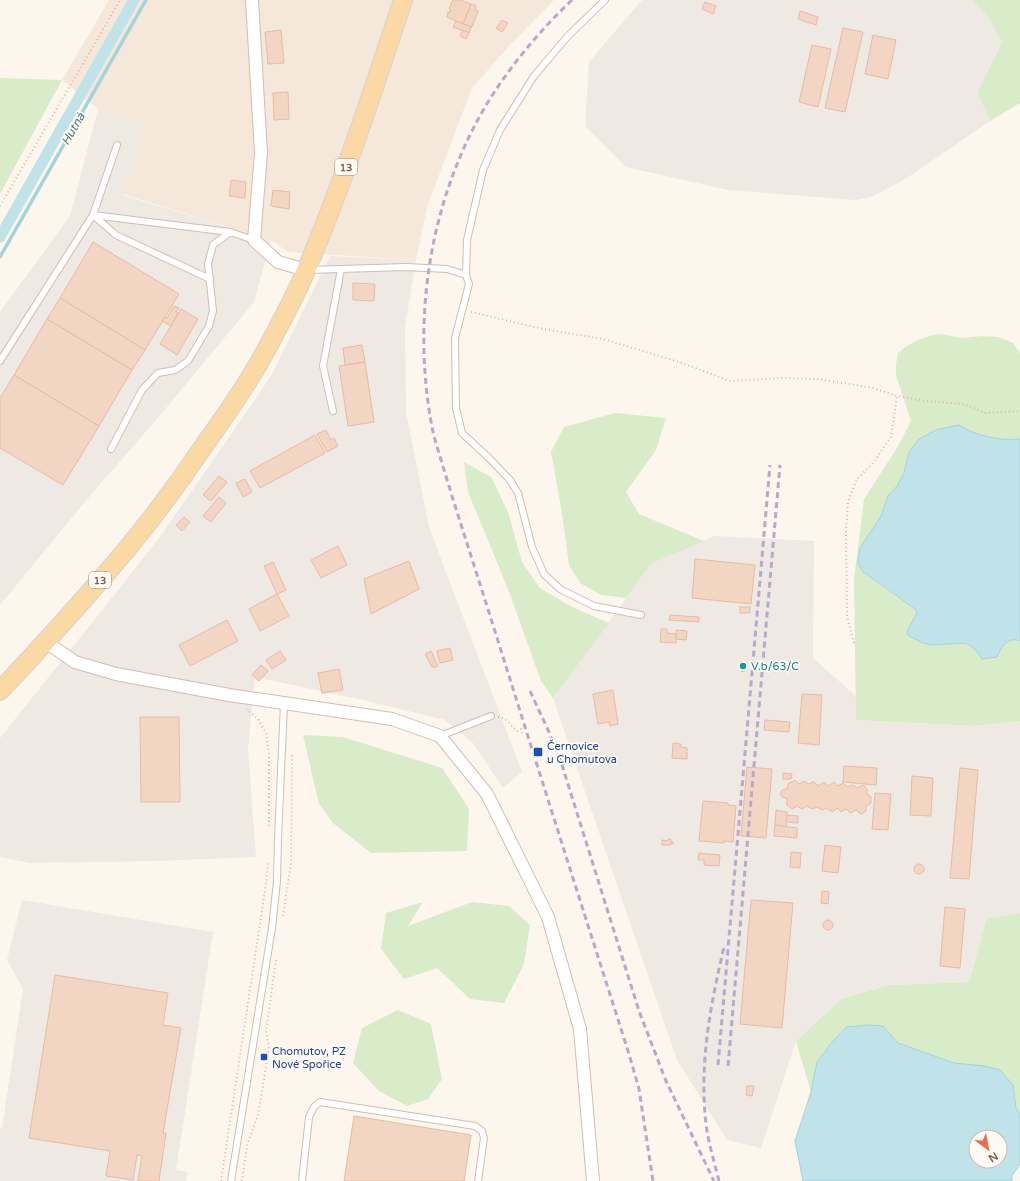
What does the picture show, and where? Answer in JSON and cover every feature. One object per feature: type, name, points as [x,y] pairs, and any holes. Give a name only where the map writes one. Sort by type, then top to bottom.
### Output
[{"type":"main road","name":"13","points":[[0,692],[46,642],[152,517],[195,460],[234,403],[270,343],[306,270],[338,192],[403,0]]},
{"type":"street","points":[[252,0],[261,153],[254,240],[278,262],[306,270]]},
{"type":"street","points":[[46,642],[75,662],[116,674],[230,695],[392,718],[440,736],[486,794],[548,917],[580,1029],[593,1181]]},
{"type":"lane","points":[[605,0],[567,37],[534,76],[500,130],[483,170],[467,240],[466,276],[469,284],[455,338],[456,408],[462,433],[510,480],[518,493],[532,547],[544,574],[560,589],[594,606],[641,615]]},
{"type":"lane","points":[[0,361],[93,215],[117,145]]},
{"type":"lane","points":[[93,215],[230,232],[254,240]]},
{"type":"lane","points":[[93,215],[116,235],[210,279]]},
{"type":"lane","points":[[111,449],[142,390],[158,373],[175,370],[188,361],[209,326],[213,311],[208,264],[213,245],[230,232]]},
{"type":"lane","points":[[306,270],[406,267],[447,269],[466,276]]},
{"type":"lane","points":[[333,411],[323,366],[341,269]]},
{"type":"lane","points":[[231,1181],[272,928],[277,881],[284,703]]},
{"type":"lane","points":[[440,736],[491,716]]},
{"type":"lane","points":[[302,1181],[309,1117],[314,1107],[320,1102],[475,1126],[482,1131],[484,1138],[478,1181]]},
{"type":"path","points":[[0,206],[120,0]]},
{"type":"path","points":[[462,310],[543,328],[603,339],[679,362],[730,381],[784,378],[818,380],[873,388],[897,396],[925,401],[964,404],[984,413],[1020,411]]},
{"type":"path","points":[[854,643],[847,616],[846,530],[848,502],[857,479],[873,463],[891,438],[897,396]]},
{"type":"path","points":[[241,708],[247,710],[258,719],[266,733],[269,754],[269,832]]},
{"type":"path","points":[[491,716],[505,719],[510,726],[517,731],[521,729],[523,735]]},
{"type":"path","points":[[221,1181],[266,884],[268,855]]},
{"type":"shaded area","points":[[109,0],[554,0],[510,45],[472,88],[427,207],[416,260],[288,252],[271,240],[122,194],[144,128],[98,109],[62,80]]},
{"type":"shaded area","points":[[642,0],[972,0],[988,17],[1002,42],[977,93],[990,121],[904,180],[871,197],[856,200],[728,190],[626,167],[585,126],[589,62]]},
{"type":"shaded area","points":[[98,109],[144,128],[122,195],[271,240],[254,302],[162,413],[83,504],[0,605],[0,312],[70,216]]},
{"type":"shaded area","points":[[330,256],[416,260],[405,327],[406,412],[429,527],[522,772],[503,788],[473,743],[445,720],[363,700],[255,677],[248,748],[256,857],[157,861],[30,863],[0,857],[0,738],[160,537],[271,376]]},
{"type":"shaded area","points":[[714,536],[814,541],[813,658],[856,696],[856,720],[974,726],[1020,721],[1020,913],[987,918],[969,982],[889,985],[841,999],[796,1041],[761,1148],[727,1140],[677,1060],[553,698],[651,564]]},
{"type":"shaded area","points":[[22,900],[213,932],[176,1170],[188,1172],[186,1181],[0,1181],[0,1128],[2,1128],[23,989],[7,960]]},
{"type":"green space","points":[[972,0],[1020,0],[1020,103],[990,121],[977,93],[1002,42],[988,17]]},
{"type":"green space","points":[[0,78],[62,80],[0,194]]},
{"type":"green space","points":[[941,334],[962,338],[982,336],[998,337],[1013,343],[1020,353],[1020,439],[988,437],[958,425],[909,452],[905,473],[897,486],[888,496],[881,516],[860,548],[863,572],[915,610],[917,613],[909,627],[909,636],[923,643],[965,643],[997,657],[1006,643],[1012,640],[1020,641],[1020,721],[974,726],[856,720],[854,579],[864,499],[897,448],[911,421],[896,375],[898,353],[908,345],[918,340]]},
{"type":"green space","points":[[615,413],[666,418],[656,450],[626,492],[639,514],[704,541],[651,564],[626,598],[601,595],[580,583],[569,565],[562,513],[551,452],[564,427]]},
{"type":"green space","points":[[464,462],[491,477],[508,512],[522,562],[540,588],[572,607],[609,623],[553,698],[541,681],[508,589],[468,492]]},
{"type":"green space","points":[[303,735],[343,737],[442,768],[469,809],[467,851],[371,853],[333,823],[319,804]]},
{"type":"green space","points":[[423,902],[408,926],[472,902],[509,906],[530,925],[524,964],[504,1003],[470,999],[437,968],[404,979],[381,949],[386,913]]},
{"type":"green space","points":[[1020,913],[1020,1115],[1016,1108],[1013,1085],[985,1066],[954,1063],[898,1043],[883,1026],[845,1027],[817,1062],[811,1092],[796,1041],[841,999],[889,985],[969,982],[987,918]]},
{"type":"green space","points":[[398,1010],[431,1024],[442,1079],[428,1099],[407,1106],[379,1091],[353,1063],[362,1028]]},
{"type":"water","points":[[958,425],[988,437],[1020,439],[1020,641],[1012,640],[1006,643],[997,657],[982,659],[974,648],[965,643],[932,645],[923,643],[909,636],[907,634],[909,627],[917,613],[916,610],[863,572],[858,564],[860,548],[881,516],[888,496],[897,486],[904,473],[909,452],[919,439],[936,430]]},
{"type":"water","points":[[868,1025],[883,1026],[898,1043],[954,1063],[985,1066],[1000,1070],[1013,1085],[1016,1108],[1020,1115],[1020,1164],[1012,1176],[1012,1181],[803,1181],[795,1141],[811,1092],[817,1062],[832,1042],[846,1027]]},
{"type":"building","points":[[453,0],[460,0],[471,4],[463,24],[447,17],[448,12],[451,10],[449,9]]},
{"type":"building","points":[[705,2],[716,6],[713,14],[702,9]]},
{"type":"building","points":[[471,4],[476,6],[475,10],[478,11],[472,27],[463,24]]},
{"type":"building","points":[[800,11],[818,17],[816,25],[798,19]]},
{"type":"building","points":[[502,20],[508,23],[502,32],[496,28]]},
{"type":"building","points":[[456,21],[471,27],[469,33],[453,27]]},
{"type":"building","points":[[843,28],[863,32],[845,112],[825,108]]},
{"type":"building","points":[[281,30],[284,63],[268,64],[265,32]]},
{"type":"building","points":[[463,30],[469,33],[466,39],[460,36]]},
{"type":"building","points":[[873,35],[896,40],[888,79],[865,74]]},
{"type":"building","points":[[812,45],[831,49],[818,107],[799,102]]},
{"type":"building","points":[[288,92],[289,119],[274,120],[273,93]]},
{"type":"building","points":[[231,180],[246,182],[245,198],[229,196]]},
{"type":"building","points":[[273,190],[290,192],[289,209],[271,206]]},
{"type":"building","points":[[93,242],[179,294],[145,350],[60,298]]},
{"type":"building","points":[[353,283],[375,284],[374,301],[353,300]]},
{"type":"building","points":[[60,298],[145,350],[132,370],[47,319]]},
{"type":"building","points":[[174,306],[179,308],[171,326],[162,321],[165,317],[167,318]]},
{"type":"building","points":[[181,309],[198,319],[177,355],[160,344]]},
{"type":"building","points":[[47,319],[132,370],[99,426],[14,375]]},
{"type":"building","points":[[362,345],[365,362],[345,365],[343,348]]},
{"type":"building","points":[[365,362],[374,422],[348,426],[339,366]]},
{"type":"building","points":[[14,375],[99,426],[63,485],[0,448],[0,398]]},
{"type":"building","points":[[326,430],[331,440],[334,438],[338,446],[327,452],[317,434]]},
{"type":"building","points":[[315,435],[325,453],[260,488],[250,471]]},
{"type":"building","points":[[219,476],[227,482],[211,501],[203,495]]},
{"type":"building","points":[[245,479],[252,492],[243,497],[236,483]]},
{"type":"building","points":[[219,497],[226,503],[211,522],[203,516]]},
{"type":"building","points":[[184,517],[190,522],[182,531],[176,525]]},
{"type":"building","points":[[338,546],[347,565],[321,578],[311,560]]},
{"type":"building","points":[[695,559],[755,565],[751,604],[692,598]]},
{"type":"building","points":[[409,561],[419,589],[371,614],[364,579]]},
{"type":"building","points":[[273,562],[286,590],[277,594],[264,566]]},
{"type":"building","points":[[277,594],[289,616],[260,631],[249,609]]},
{"type":"building","points":[[740,607],[750,607],[750,613],[740,613]]},
{"type":"building","points":[[670,615],[699,617],[699,622],[669,620]]},
{"type":"building","points":[[227,620],[238,641],[190,666],[179,645]]},
{"type":"building","points":[[661,629],[667,629],[667,633],[676,634],[676,643],[660,642]]},
{"type":"building","points":[[676,630],[687,631],[686,640],[676,639]]},
{"type":"building","points":[[450,648],[453,660],[440,663],[437,651]]},
{"type":"building","points":[[280,651],[286,660],[272,669],[266,660]]},
{"type":"building","points":[[431,651],[438,666],[434,668],[425,654]]},
{"type":"building","name":"V.b/63/C","points":[[740,662],[745,663],[746,669],[742,672]]},
{"type":"building","points":[[261,665],[268,671],[259,681],[252,675]]},
{"type":"building","points":[[339,669],[343,690],[322,693],[318,673]]},
{"type":"building","points":[[613,690],[618,724],[610,726],[609,722],[598,724],[593,694]]},
{"type":"building","points":[[802,694],[822,695],[819,745],[798,743]]},
{"type":"building","points":[[140,717],[179,717],[180,802],[141,802]]},
{"type":"building","points":[[765,720],[790,722],[789,732],[764,730]]},
{"type":"building","points":[[673,743],[681,744],[681,747],[687,748],[687,759],[672,758]]},
{"type":"building","points":[[844,766],[877,768],[876,785],[843,782]]},
{"type":"building","points":[[747,767],[772,769],[766,838],[741,836]]},
{"type":"building","points":[[960,768],[978,770],[969,879],[950,878]]},
{"type":"building","points":[[783,773],[792,774],[791,779],[783,779]]},
{"type":"building","points":[[912,776],[933,778],[931,816],[910,815]]},
{"type":"building","points":[[795,780],[799,784],[805,781],[808,784],[814,782],[818,786],[824,782],[828,786],[834,782],[838,786],[843,783],[847,787],[853,785],[857,788],[863,785],[867,789],[867,794],[871,797],[871,803],[866,806],[866,811],[861,814],[856,810],[851,813],[846,809],[841,812],[837,808],[832,812],[826,808],[822,810],[817,807],[812,809],[807,806],[802,809],[797,806],[792,809],[787,805],[787,799],[781,796],[781,791],[788,788],[788,784]]},
{"type":"building","points":[[875,793],[891,794],[888,830],[872,829]]},
{"type":"building","points":[[703,801],[728,803],[728,805],[736,806],[733,842],[724,841],[724,843],[699,841]]},
{"type":"building","points":[[776,810],[787,812],[786,827],[775,825]]},
{"type":"building","points":[[787,815],[798,816],[798,823],[786,822]]},
{"type":"building","points":[[775,825],[797,828],[797,838],[774,836]]},
{"type":"building","points":[[668,839],[671,839],[673,844],[662,845],[662,840],[668,841]]},
{"type":"building","points":[[825,845],[841,847],[838,873],[822,871]]},
{"type":"building","points":[[791,852],[801,853],[800,868],[790,867]]},
{"type":"building","points":[[699,853],[720,855],[719,866],[704,865],[704,860],[698,860]]},
{"type":"building","points":[[917,864],[921,864],[924,869],[921,874],[917,874],[914,871],[914,867]]},
{"type":"building","points":[[822,891],[829,892],[828,904],[821,903]]},
{"type":"building","points":[[751,900],[793,903],[782,1028],[740,1024]]},
{"type":"building","points":[[945,907],[965,909],[960,968],[940,966]]},
{"type":"building","points":[[826,920],[830,920],[832,921],[832,929],[826,930],[823,927],[823,923]]},
{"type":"building","points":[[55,975],[168,993],[163,1025],[181,1028],[163,1133],[166,1133],[159,1181],[138,1181],[142,1156],[137,1155],[133,1180],[106,1176],[110,1151],[29,1138]]},
{"type":"building","points":[[747,1086],[754,1086],[752,1096],[746,1095]]},
{"type":"building","points":[[354,1116],[471,1135],[464,1181],[344,1181]]},
{"type":"waterway","points":[[0,237],[134,0]]},
{"type":"waterway","name":"Hutná","points":[[0,257],[146,0]]},
{"type":"railway","points":[[572,0],[531,43],[506,74],[495,91],[475,125],[459,160],[445,197],[435,234],[428,273],[424,350],[426,389],[433,431],[441,460],[629,1054],[639,1089],[653,1181]]},
{"type":"railway","points":[[718,1065],[770,465]]},
{"type":"railway","points":[[728,1066],[780,465]]},
{"type":"railway","points":[[530,691],[562,765],[639,1011],[666,1081],[714,1181]]},
{"type":"railway","points":[[719,1181],[707,1131],[704,1085],[710,1015],[724,947]]},
{"type":"place","name":"V.b/63/C","points":[[743,666]]},
{"type":"place","name":"Černovice u Chomutova","points":[[538,752]]},
{"type":"place","name":"Chomutov, PZ Nové Spořice","points":[[264,1057]]}]
